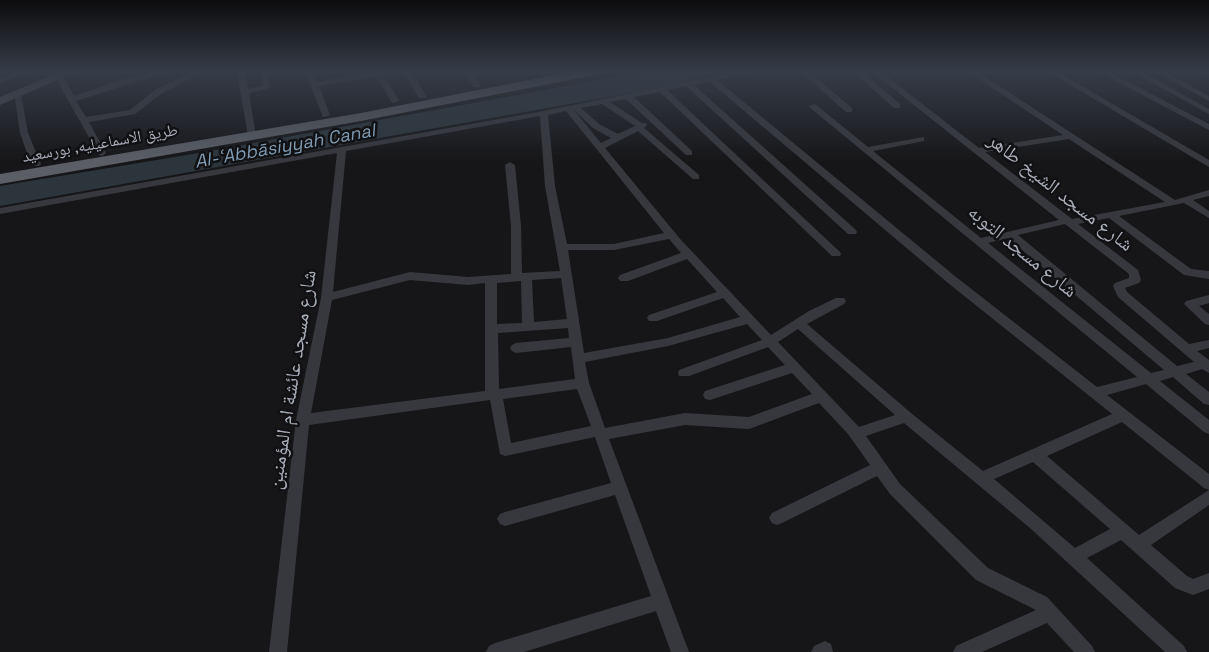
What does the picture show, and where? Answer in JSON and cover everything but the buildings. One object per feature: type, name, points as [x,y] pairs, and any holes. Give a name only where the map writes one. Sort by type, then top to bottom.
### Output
[{"type":"highway","name":"طريق الاسماعيليه, بورسعيد","points":[[0,169],[251,132],[393,101]]},
{"type":"highway","name":"طريق الاسماعيليه, بورسعيد","points":[[0,179],[423,101]]},
{"type":"street","points":[[18,101],[24,133],[36,164]]},
{"type":"street","points":[[74,101],[102,153]]},
{"type":"street","points":[[85,120],[129,113],[145,101]]},
{"type":"street","points":[[246,101],[251,132]]},
{"type":"street","points":[[321,101],[326,115]]},
{"type":"street","points":[[0,211],[544,113],[597,101]]},
{"type":"street","points":[[605,101],[639,126],[696,177]]},
{"type":"street","points":[[633,101],[689,153]]},
{"type":"street","points":[[674,101],[836,254]]},
{"type":"street","points":[[707,101],[852,232]]},
{"type":"street","points":[[738,101],[952,280],[1209,483]]},
{"type":"street","points":[[839,101],[849,110]]},
{"type":"street","points":[[892,101],[897,106]]},
{"type":"street","name":"شارع مسجد الشيخ طاهر","points":[[914,101],[1134,273],[1136,278],[1121,284],[1119,290],[1207,366]]},
{"type":"street","points":[[1017,101],[1174,203]]},
{"type":"street","points":[[1103,101],[1209,164]]},
{"type":"street","points":[[1160,101],[1209,127]]},
{"type":"street","points":[[1190,101],[1209,112]]},
{"type":"street","name":"شارع مسجد التوبه","points":[[812,106],[1209,428]]},
{"type":"street","points":[[572,107],[596,126],[618,138]]},
{"type":"street","points":[[572,107],[600,147],[671,235],[856,434],[895,489],[970,564],[996,581],[1026,593],[1051,612],[1086,652]]},
{"type":"street","points":[[544,113],[550,186],[562,247],[582,383],[680,652]]},
{"type":"street","points":[[600,147],[652,120]]},
{"type":"street","points":[[977,151],[1070,136]]},
{"type":"street","points":[[866,150],[921,140]]},
{"type":"street","name":"شارع مسجد عائشة ام المؤمنين","points":[[278,652],[303,420],[327,298],[342,150]]},
{"type":"street","points":[[510,165],[528,327]]},
{"type":"street","points":[[981,241],[1068,222],[1174,203],[1209,193]]},
{"type":"street","points":[[1186,200],[1209,215]]},
{"type":"street","points":[[1111,215],[1188,272],[1209,275]]},
{"type":"street","points":[[1010,234],[1209,400]]},
{"type":"street","points":[[562,247],[614,247],[671,235]]},
{"type":"street","points":[[624,278],[689,254]]},
{"type":"street","points":[[327,298],[410,276],[468,281],[566,274]]},
{"type":"street","points":[[491,279],[494,396],[505,450],[685,419],[748,423],[822,396]]},
{"type":"street","points":[[653,318],[725,293]]},
{"type":"street","points":[[1209,299],[1190,304],[1209,321]]},
{"type":"street","points":[[684,374],[770,342],[840,300]]},
{"type":"street","points":[[578,359],[668,342],[749,319]]},
{"type":"street","points":[[492,329],[573,323]]},
{"type":"street","points":[[800,324],[906,417],[982,478],[1178,652]]},
{"type":"street","points":[[516,348],[576,342]]},
{"type":"street","points":[[1186,349],[1209,344]]},
{"type":"street","points":[[1095,393],[1207,366]]},
{"type":"street","points":[[710,395],[795,367]]},
{"type":"street","points":[[303,420],[582,383]]},
{"type":"street","points":[[982,478],[1123,415]]},
{"type":"street","points":[[856,434],[906,417]]},
{"type":"street","points":[[1036,455],[1186,585],[1193,587],[1209,581]]},
{"type":"street","points":[[777,518],[878,468]]},
{"type":"street","points":[[505,519],[620,487]]},
{"type":"street","points":[[1138,545],[1209,497]]},
{"type":"street","points":[[1073,557],[1122,531]]},
{"type":"street","points":[[495,652],[661,601]]},
{"type":"street","points":[[962,652],[1051,612]]},
{"type":"water","name":"Al-ʿAbbāsiyyah Canal","points":[[482,101],[584,101],[0,206],[0,186],[199,153]]}]
